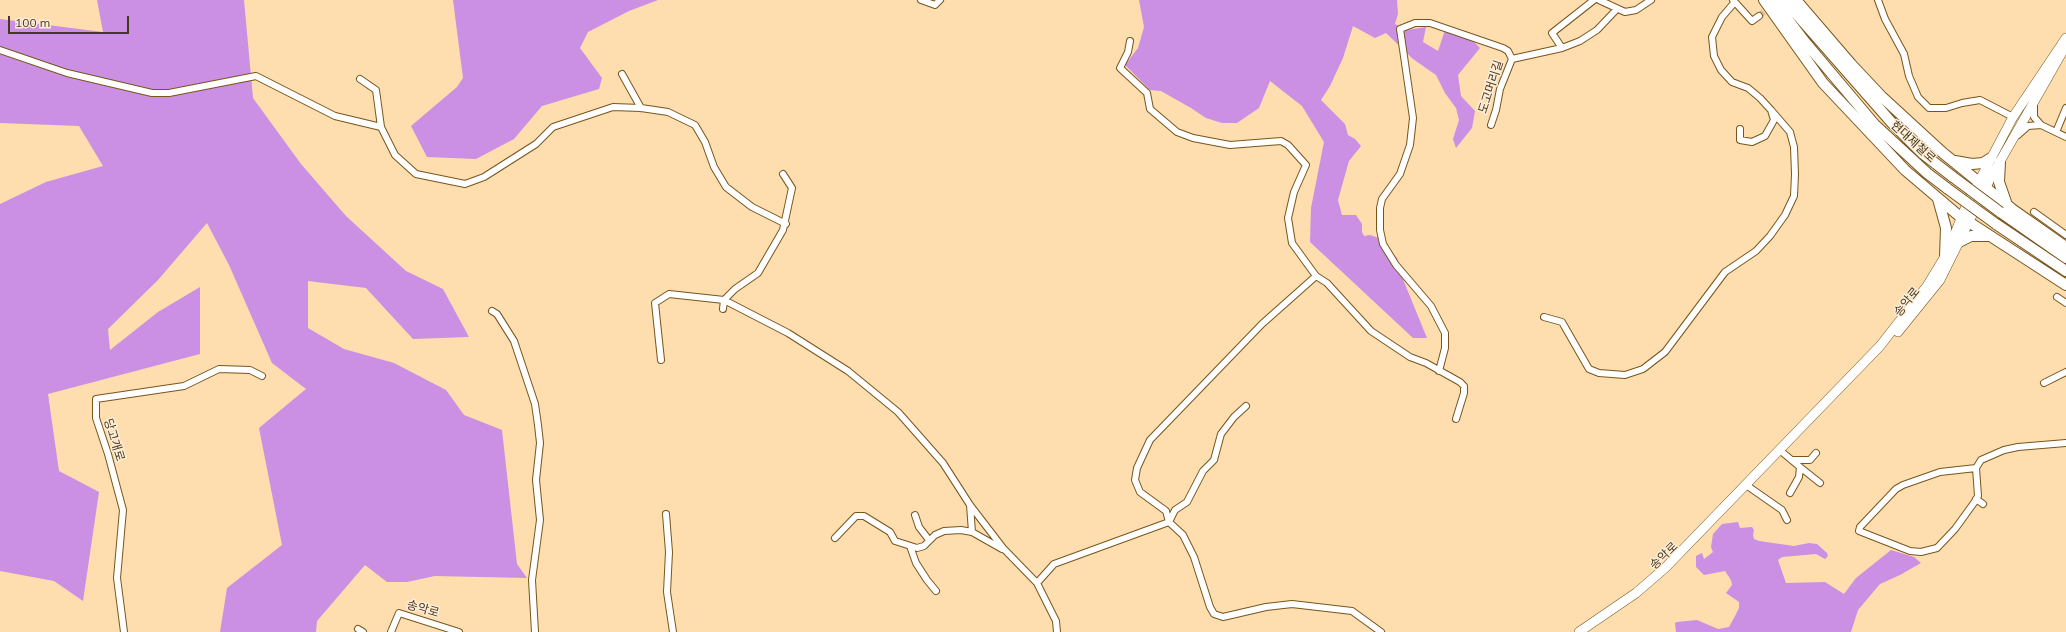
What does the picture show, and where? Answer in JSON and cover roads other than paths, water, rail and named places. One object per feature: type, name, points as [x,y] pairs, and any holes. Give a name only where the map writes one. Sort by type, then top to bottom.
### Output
[{"type":"highway","points":[[1764,0],[1823,83],[1905,170],[1965,220],[2066,285]]},
{"type":"highway","name":"현대제철로","points":[[1773,0],[1804,42],[1875,125],[1927,173],[1996,224],[2066,271]]},
{"type":"highway","name":"현대제철로","points":[[1784,0],[1892,123],[1922,153],[2000,212],[2066,258]]},
{"type":"highway","points":[[1796,0],[1877,92],[1953,161],[1982,185],[2066,247]]},
{"type":"highway","points":[[1953,161],[1972,164],[1996,160],[2000,189],[2010,207]]},
{"type":"highway","points":[[1937,197],[1946,228],[1945,257]]},
{"type":"highway","points":[[1959,242],[1971,236],[1990,236]]},
{"type":"main road","points":[[1996,160],[2013,117],[2066,38]]},
{"type":"main road","name":"송악로","points":[[1586,632],[1644,591],[1676,562],[1913,316],[1940,280],[1959,242],[1965,220],[1982,185],[1996,160],[2012,142],[2066,46]]},
{"type":"main road","points":[[1579,632],[1636,593],[1693,540],[1880,346],[1927,286],[1965,220]]},
{"type":"street","points":[[921,0],[935,5],[940,0]]},
{"type":"street","points":[[1562,48],[1552,33],[1594,0]]},
{"type":"street","points":[[1599,0],[1616,10],[1625,12],[1636,10],[1651,0]]},
{"type":"street","points":[[1878,0],[1885,19],[1904,54],[1909,76],[1918,97],[1929,108],[1946,108],[1962,103],[1980,100],[2013,117]]},
{"type":"street","points":[[1544,317],[1562,322],[1589,369],[1599,373],[1625,375],[1643,368],[1665,352],[1725,272],[1756,251],[1770,236],[1785,215],[1794,196],[1795,167],[1790,132],[1771,110],[1748,88],[1732,82],[1721,70],[1714,56],[1712,37],[1722,17],[1733,1],[1752,21],[1759,16]]},
{"type":"street","name":"도고머리길","points":[[1491,125],[1496,110],[1500,89],[1512,59],[1562,48],[1580,41],[1597,30],[1616,10]]},
{"type":"street","points":[[1439,371],[1445,348],[1445,334],[1431,306],[1393,260],[1383,244],[1380,230],[1380,208],[1382,199],[1400,174],[1410,145],[1414,118],[1400,29],[1415,23],[1430,23],[1503,48],[1508,51],[1512,59]]},
{"type":"street","points":[[1130,41],[1128,52],[1120,68],[1147,93],[1150,109],[1177,132],[1193,138],[1230,145],[1281,142],[1288,146],[1306,165],[1294,192],[1288,218],[1292,243],[1316,276],[1327,283],[1371,331],[1410,357],[1460,382],[1464,386],[1464,393],[1456,419]]},
{"type":"street","points":[[0,50],[67,73],[152,93],[169,93],[256,76],[335,116],[382,127]]},
{"type":"street","points":[[622,74],[641,108]]},
{"type":"street","points":[[360,79],[376,90],[382,127],[395,155],[416,174],[465,184],[484,177],[536,144],[553,127],[613,108],[641,108],[668,112],[695,126],[705,142],[714,167],[726,186],[752,207],[786,224]]},
{"type":"street","name":"송악로","points":[[2036,97],[2033,110],[2034,117],[2041,125]]},
{"type":"street","points":[[2056,132],[2066,108]]},
{"type":"street","points":[[1740,129],[1740,140],[1752,142],[1765,136],[1774,120],[1771,110]]},
{"type":"street","points":[[2012,142],[2028,126],[2041,125],[2066,137]]},
{"type":"street","points":[[723,309],[724,300],[735,289],[758,273],[786,224],[792,188],[784,174]]},
{"type":"street","points":[[2034,212],[2066,236]]},
{"type":"street","points":[[1316,276],[1262,324],[1150,440],[1137,468],[1135,480],[1140,492],[1166,511],[1168,522],[1183,535],[1194,557],[1210,607],[1214,614],[1228,617],[1266,607],[1292,604],[1352,611],[1381,632]]},
{"type":"street","points":[[661,360],[655,303],[669,294],[724,300],[788,333],[848,371],[893,407],[944,463],[970,505],[1007,552],[1037,583],[1056,621],[1057,632]]},
{"type":"street","points":[[2057,297],[2066,303]]},
{"type":"street","points":[[492,311],[497,314],[514,341],[535,404],[539,437],[539,459],[536,480],[540,520],[532,580],[535,632]]},
{"type":"street","name":"당고개로","points":[[124,632],[117,578],[123,510],[108,454],[96,418],[96,399],[184,386],[219,369],[250,370],[262,376]]},
{"type":"street","points":[[2044,383],[2066,372]]},
{"type":"street","points":[[1037,583],[1054,564],[1168,522],[1175,510],[1186,502],[1203,471],[1214,460],[1221,434],[1234,417],[1246,406]]},
{"type":"street","points":[[1976,468],[1940,472],[1896,488],[1860,527],[1859,531],[1900,548],[1921,552],[1937,548],[1947,540],[1976,499],[1976,468],[1981,460],[2004,450],[2066,443]]},
{"type":"street","points":[[1782,452],[1820,483]]},
{"type":"street","points":[[1792,460],[1810,460],[1816,453]]},
{"type":"street","points":[[1790,494],[1799,477],[1800,467]]},
{"type":"street","points":[[1749,487],[1782,510],[1787,520]]},
{"type":"street","points":[[1976,499],[1983,504]]},
{"type":"street","points":[[970,505],[972,532]]},
{"type":"street","points":[[666,514],[668,552],[666,592],[673,632]]},
{"type":"street","points":[[915,515],[919,527],[929,540]]},
{"type":"street","points":[[835,538],[856,516],[864,516],[890,532],[895,541],[917,548],[924,546],[929,540],[944,531],[961,530],[972,532],[1007,552]]},
{"type":"street","points":[[910,546],[916,563],[926,580],[936,591]]},
{"type":"street","name":"송악로","points":[[391,632],[399,613],[459,632]]},
{"type":"tunnel","points":[[1759,16],[1771,6]]}]
